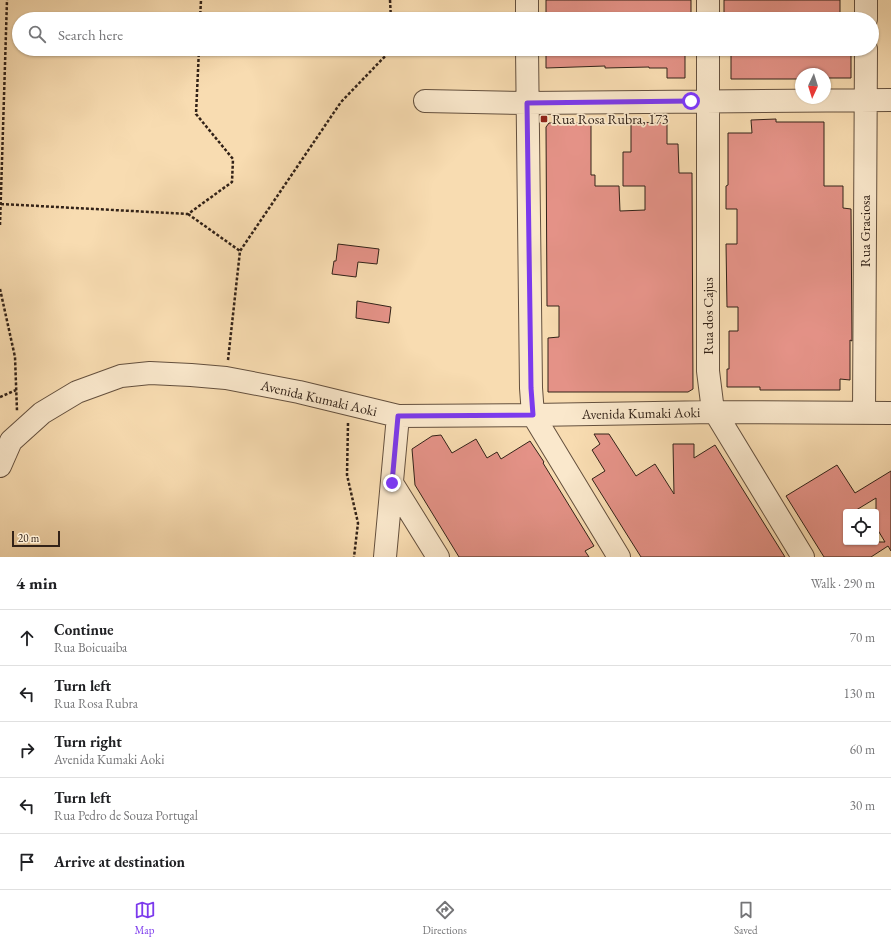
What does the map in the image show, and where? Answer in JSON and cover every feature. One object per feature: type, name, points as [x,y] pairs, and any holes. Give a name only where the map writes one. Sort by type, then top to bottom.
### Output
[{"type":"street","points":[[527,0],[527,12]]},
{"type":"street","points":[[708,0],[708,12]]},
{"type":"street","points":[[866,0],[866,12]]},
{"type":"street","points":[[527,56],[531,388],[533,415],[619,557]]},
{"type":"street","name":"Rua dos Cajus","points":[[708,56],[708,371],[711,396],[716,412],[803,557]]},
{"type":"street","name":"Rua Graciosa","points":[[864,413],[866,56]]},
{"type":"street","points":[[425,101],[527,103],[891,100]]},
{"type":"street","name":"Avenida Kumaki Aoki","points":[[0,466],[11,441],[42,413],[77,392],[121,376],[150,373],[226,378],[299,392],[398,416],[716,412],[891,413]]},
{"type":"street","points":[[385,557],[398,416]]},
{"type":"street","points":[[392,483],[438,557]]},
{"type":"path","points":[[0,225],[7,0]]},
{"type":"path","points":[[200,12],[201,0]]},
{"type":"path","points":[[390,0],[391,12]]},
{"type":"path","points":[[188,214],[232,182],[233,158],[196,114],[199,56]]},
{"type":"path","points":[[226,378],[240,251],[341,102],[385,56]]},
{"type":"path","points":[[1,204],[188,214],[240,251]]},
{"type":"path","points":[[0,289],[15,357],[18,435]]},
{"type":"path","points":[[0,397],[16,390]]},
{"type":"path","points":[[349,404],[347,475],[358,523],[354,557]]},
{"type":"building","points":[[546,0],[691,0],[691,12],[546,12]]},
{"type":"building","points":[[724,0],[840,0],[840,12],[724,12]]},
{"type":"building","points":[[546,56],[685,56],[685,78],[667,78],[667,68],[605,68],[605,66],[546,68]]},
{"type":"building","points":[[731,56],[851,56],[851,78],[831,78],[831,68],[795,68],[795,79],[731,79]]},
{"type":"building","points":[[776,119],[776,122],[824,122],[824,186],[843,186],[843,208],[851,209],[852,341],[850,340],[850,380],[840,379],[840,390],[760,390],[760,387],[727,387],[727,369],[729,369],[729,331],[738,331],[738,307],[727,307],[726,244],[737,244],[737,209],[726,209],[726,186],[728,185],[728,133],[752,133],[751,120]]},
{"type":"building","points":[[631,122],[667,123],[667,144],[678,144],[679,173],[692,173],[693,389],[688,392],[548,392],[548,338],[559,337],[559,306],[547,306],[546,127],[549,123],[591,123],[591,175],[595,175],[595,186],[619,186],[620,211],[645,210],[645,186],[623,186],[623,152],[631,152]]},
{"type":"building","points":[[338,244],[379,249],[377,264],[358,262],[356,277],[332,274],[334,261],[336,261]]},
{"type":"building","points":[[357,301],[391,307],[389,323],[356,318]]},
{"type":"building","points":[[594,434],[609,434],[636,476],[655,464],[674,494],[673,444],[694,444],[694,458],[715,445],[785,557],[641,557],[592,479],[605,471],[592,450],[600,444]]},
{"type":"building","points":[[441,435],[452,453],[476,439],[487,458],[497,452],[501,459],[530,441],[594,546],[585,551],[589,557],[459,557],[415,485],[412,449],[432,436]]},
{"type":"building","points":[[837,465],[855,493],[891,471],[891,551],[888,546],[871,557],[824,557],[786,496]]},
{"type":"place","name":"Rua Rosa Rubra, 173","points":[[544,119]]},
{"type":"route","points":[[392,483],[398,416],[533,415],[531,388],[527,103],[691,101]]}]
